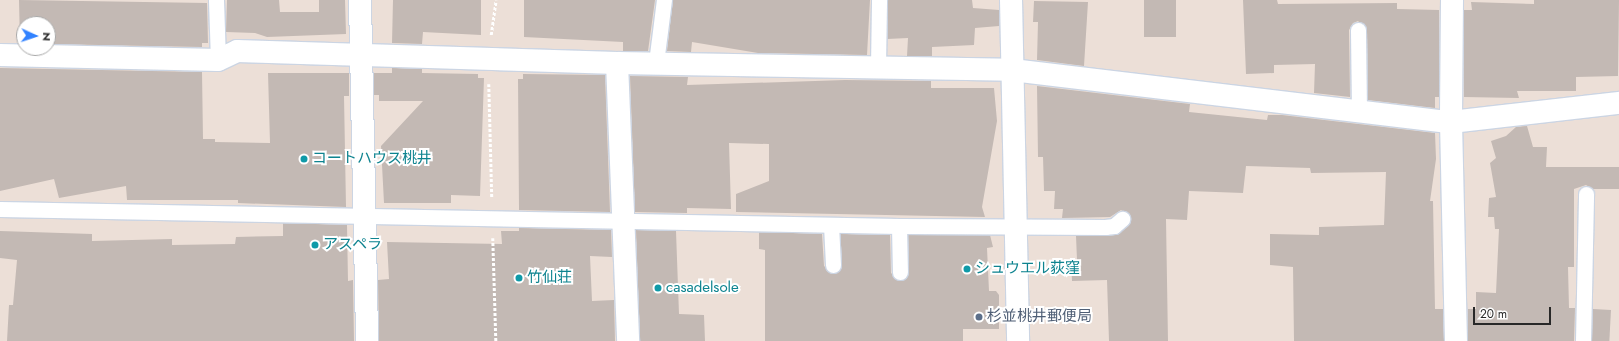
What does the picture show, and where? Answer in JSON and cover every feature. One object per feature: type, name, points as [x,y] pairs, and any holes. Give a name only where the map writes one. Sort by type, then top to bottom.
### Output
[{"type":"street","points":[[360,0],[367,341]]},
{"type":"street","points":[[1011,0],[1018,226],[1018,341]]},
{"type":"street","points":[[1452,0],[1451,122],[1456,341]]},
{"type":"street","points":[[0,55],[218,60],[237,51],[617,63],[878,66],[1012,70],[1359,109],[1451,122],[1619,103]]},
{"type":"street","points":[[617,63],[622,222],[628,341]]},
{"type":"lane","points":[[216,0],[218,60]]},
{"type":"lane","points":[[656,63],[664,0]]},
{"type":"lane","points":[[878,66],[879,0]]},
{"type":"lane","points":[[1358,30],[1359,109]]},
{"type":"lane","points":[[1583,341],[1586,194]]},
{"type":"lane","points":[[0,209],[365,214],[492,220],[899,226],[1105,227],[1114,226],[1122,219]]},
{"type":"lane","points":[[831,225],[833,265]]},
{"type":"lane","points":[[899,226],[900,272]]},
{"type":"path","points":[[496,0],[488,59],[496,341]]},
{"type":"building","points":[[19,0],[207,3],[208,43],[202,43],[202,47],[56,44],[56,16],[19,16]]},
{"type":"building","points":[[227,0],[279,0],[280,12],[319,12],[319,0],[345,0],[346,34],[267,37],[255,33],[226,32]]},
{"type":"building","points":[[393,0],[481,0],[481,35],[423,32],[422,44],[392,43]]},
{"type":"building","points":[[524,0],[655,0],[648,51],[623,51],[623,42],[524,37]]},
{"type":"building","points":[[673,0],[870,0],[867,55],[758,53],[692,42],[691,52],[667,51]]},
{"type":"building","points":[[888,0],[972,0],[973,8],[999,10],[999,26],[975,28],[974,45],[932,47],[932,56],[907,56],[908,38],[887,39]]},
{"type":"building","points":[[1144,0],[1176,0],[1176,37],[1144,37]]},
{"type":"building","points":[[1243,0],[1277,0],[1278,4],[1397,3],[1397,9],[1439,10],[1439,97],[1435,97],[1435,108],[1368,100],[1367,30],[1358,21],[1353,23],[1349,30],[1350,97],[1314,93],[1315,64],[1274,65],[1274,73],[1246,74]]},
{"type":"building","points":[[1534,0],[1619,0],[1618,76],[1576,77],[1576,91],[1517,91],[1519,98],[1464,97],[1464,10],[1472,10],[1471,2],[1534,4]]},
{"type":"building","points":[[1034,1],[1088,2],[1084,66],[1037,60],[1038,22],[1033,22]]},
{"type":"building","points":[[0,68],[202,72],[203,139],[215,139],[215,142],[270,143],[268,73],[349,73],[349,96],[344,96],[346,207],[238,203],[238,200],[127,200],[126,186],[59,198],[54,179],[0,191]]},
{"type":"building","points":[[392,68],[422,69],[422,73],[478,74],[478,78],[484,78],[480,196],[451,195],[451,203],[384,203],[381,146],[423,101],[379,101],[379,95],[374,95],[374,73],[392,73]]},
{"type":"building","points":[[523,74],[605,75],[610,212],[519,210],[518,79],[523,79]]},
{"type":"building","points":[[630,76],[688,77],[687,85],[845,80],[931,81],[931,88],[994,88],[997,121],[982,207],[985,217],[736,212],[736,194],[769,181],[769,144],[729,143],[731,209],[687,208],[687,213],[635,212]]},
{"type":"building","points":[[1037,86],[1190,104],[1189,112],[1267,120],[1268,115],[1282,115],[1435,133],[1436,159],[1430,201],[1433,201],[1435,309],[1443,309],[1444,341],[1294,341],[1293,267],[1270,265],[1270,234],[1319,235],[1319,227],[1384,225],[1386,172],[1311,173],[1310,168],[1246,166],[1243,193],[1189,191],[1187,220],[1166,219],[1168,341],[1109,341],[1107,280],[1072,281],[1071,261],[1077,260],[1076,236],[1115,235],[1128,225],[1131,217],[1121,210],[1110,217],[1062,218],[1063,209],[1054,209],[1055,191],[1044,191],[1043,157],[1038,157]]},
{"type":"building","points":[[1527,126],[1533,147],[1547,147],[1546,167],[1619,167],[1619,189],[1593,189],[1586,185],[1574,189],[1574,267],[1568,267],[1569,308],[1575,308],[1574,341],[1468,341],[1468,309],[1476,309],[1476,292],[1496,293],[1499,229],[1495,229],[1494,217],[1488,217],[1489,198],[1496,197],[1490,163],[1496,158],[1491,141],[1506,136],[1516,127]]},
{"type":"building","points":[[283,223],[347,225],[348,281],[353,280],[354,341],[7,341],[9,305],[13,305],[17,260],[0,258],[0,231],[92,234],[92,241],[172,239],[172,245],[235,244],[236,237],[283,236]]},
{"type":"building","points":[[519,228],[611,230],[612,257],[590,256],[592,301],[614,300],[615,341],[379,341],[378,280],[389,279],[387,242],[502,244],[501,231],[519,231]]},
{"type":"building","name":"casadelsole","points":[[636,230],[676,231],[679,314],[704,315],[705,341],[640,341]]},
{"type":"building","points":[[759,232],[822,234],[824,266],[833,274],[838,272],[842,265],[840,234],[890,235],[891,273],[900,281],[905,279],[909,272],[908,235],[990,235],[993,247],[987,248],[989,291],[996,291],[999,295],[999,329],[963,329],[963,341],[765,341],[765,250],[759,249]]},
{"type":"building","points":[[1593,309],[1611,310],[1609,341],[1591,341]]},
{"type":"place","name":"コートハウス桃井","points":[[304,159]]},
{"type":"place","name":"アスペラ","points":[[315,245]]},
{"type":"place","name":"シュウエル荻窪","points":[[967,269]]},
{"type":"place","name":"竹仙荘","points":[[519,278]]},
{"type":"place","name":"casadelsole","points":[[658,288]]},
{"type":"place","name":"杉並桃井郵便局","points":[[979,317]]}]
